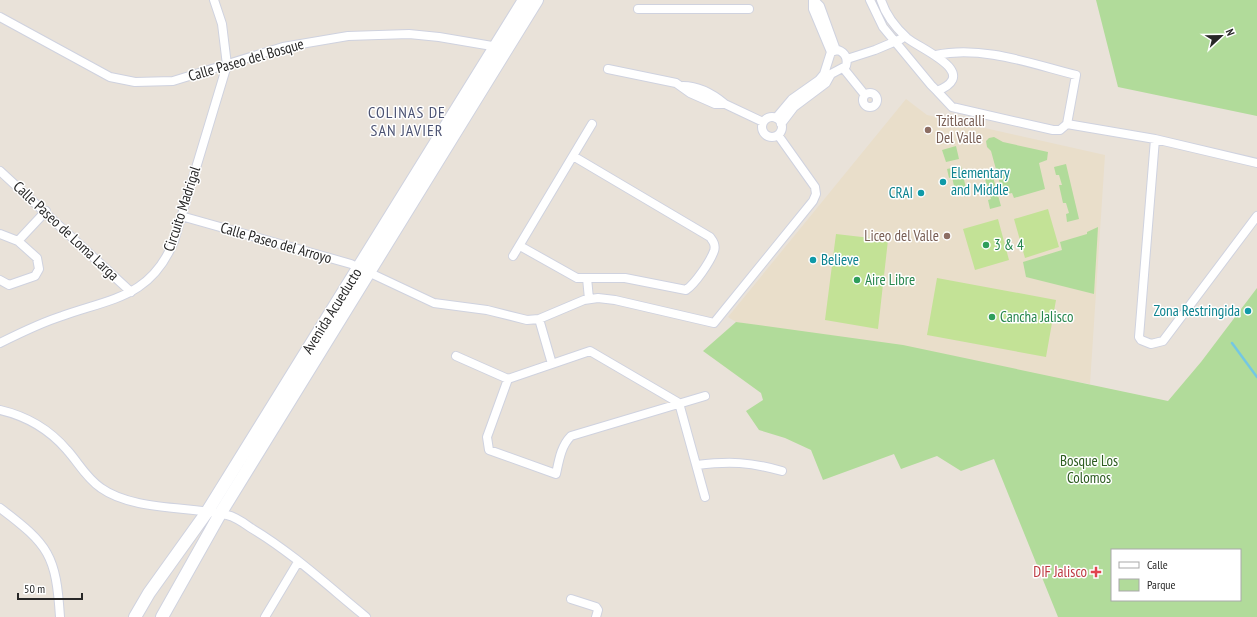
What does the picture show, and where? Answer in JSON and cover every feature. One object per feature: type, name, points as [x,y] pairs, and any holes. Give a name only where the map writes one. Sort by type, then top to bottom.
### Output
[{"type":"main road","name":"Avenida Acueducto","points":[[501,49],[524,0]]},
{"type":"main road","name":"Avenida Acueducto","points":[[135,617],[149,593],[207,512],[364,270],[501,49],[537,0]]},
{"type":"main road","name":"Avenida Acueducto","points":[[162,617],[220,514],[364,270]]},
{"type":"street","name":"Circuito Madrigal","points":[[0,343],[51,319],[132,292],[155,274],[166,258],[181,216],[227,65],[222,24],[214,0]]},
{"type":"street","points":[[732,0],[738,9]]},
{"type":"street","points":[[814,0],[813,9],[833,51],[846,57],[895,40],[904,34]]},
{"type":"street","points":[[870,0],[883,27],[952,107],[1054,130],[1060,130],[1067,124],[1076,75],[993,55],[950,52],[936,55]]},
{"type":"street","points":[[881,0],[892,23],[904,34],[936,55],[950,67],[953,75],[951,82],[946,87],[937,91]]},
{"type":"street","points":[[638,9],[750,9]]},
{"type":"street","name":"Calle Paseo del Bosque","points":[[0,17],[110,77],[135,82],[173,80],[283,47],[348,36],[409,34],[501,49]]},
{"type":"street","points":[[779,121],[792,99],[819,80],[824,74],[833,51]]},
{"type":"street","points":[[846,57],[844,68],[865,95]]},
{"type":"street","points":[[779,121],[794,107],[826,83],[831,74],[844,68]]},
{"type":"street","points":[[608,69],[683,86],[693,86],[717,97],[725,104],[763,122]]},
{"type":"street","points":[[771,117],[779,121],[782,128],[778,135],[774,137],[766,135],[762,127],[763,122],[771,117]]},
{"type":"street","points":[[514,256],[592,124]]},
{"type":"street","points":[[1067,124],[1155,139],[1257,163]]},
{"type":"street","name":"Calle Paseo del Arroyo","points":[[181,216],[364,270],[434,303],[487,310],[514,318],[539,319],[589,299],[615,300],[714,323],[816,194],[815,187],[778,135]]},
{"type":"street","points":[[1155,139],[1139,336],[1141,340],[1151,344],[1163,341],[1257,216]]},
{"type":"street","points":[[520,246],[577,278],[625,278],[686,290],[692,286],[714,250],[714,242],[710,237],[573,156]]},
{"type":"street","name":"Calle Paseo de Loma Larga","points":[[0,171],[46,211],[132,292]]},
{"type":"street","points":[[18,241],[46,211]]},
{"type":"street","points":[[0,234],[18,241],[37,258],[39,269],[35,276],[9,285],[0,280]]},
{"type":"street","points":[[587,278],[589,299]]},
{"type":"street","points":[[539,319],[552,364]]},
{"type":"street","points":[[456,356],[508,379],[590,352],[680,403],[705,496]]},
{"type":"street","points":[[508,379],[487,437],[489,450],[556,474],[561,453],[566,441],[571,436],[704,396]]},
{"type":"street","points":[[0,410],[29,419],[45,430],[66,450],[100,488],[112,494],[163,507],[229,515],[260,533],[366,617]]},
{"type":"street","points":[[697,465],[727,462],[756,464],[782,471]]},
{"type":"street","points":[[0,508],[29,530],[44,547],[52,563],[57,580],[60,617]]},
{"type":"street","points":[[265,617],[298,562]]},
{"type":"street","points":[[571,599],[596,607],[597,613]]},
{"type":"shaded area","name":"Liceo del Valle","points":[[906,99],[927,115],[1105,155],[1090,384],[736,322],[728,317]]},
{"type":"green space","points":[[1096,0],[1257,0],[1257,116],[1118,87]]},
{"type":"green space","points":[[994,137],[1003,142],[1048,152],[1047,160],[1039,163],[1045,189],[1014,198],[1012,193],[1003,195],[991,151],[987,147],[986,141],[989,138]]},
{"type":"green space","points":[[956,146],[959,159],[946,162],[942,150]]},
{"type":"green space","points":[[1066,164],[1079,219],[1067,222],[1066,214],[1069,213],[1066,203],[1063,203],[1059,185],[1062,185],[1059,175],[1056,175],[1054,167]]},
{"type":"green space","points":[[961,166],[967,193],[954,196],[952,177],[949,178],[947,169]]},
{"type":"green space","points":[[993,177],[1001,206],[990,209],[988,200],[991,199],[985,179]]},
{"type":"green space","points":[[1048,209],[1059,247],[1025,258],[1014,219]]},
{"type":"green space","name":"3 & 4","points":[[998,219],[1009,260],[975,270],[963,229]]},
{"type":"green space","points":[[1098,227],[1094,294],[1026,277],[1023,262],[1062,250],[1060,242],[1087,234],[1087,232]]},
{"type":"green space","name":"Aire Libre","points":[[836,234],[888,240],[878,329],[825,320]]},
{"type":"green space","name":"Cancha Jalisco","points":[[937,278],[1056,300],[1046,357],[927,335]]},
{"type":"green space","name":"Bosque Los Colomos","points":[[1257,288],[1257,617],[1058,617],[994,459],[961,471],[937,456],[901,469],[894,454],[823,480],[811,450],[785,438],[759,430],[746,411],[763,400],[761,393],[703,351],[736,322],[903,345],[1168,401],[1201,362]]},
{"type":"waterway","points":[[1232,343],[1257,377]]},
{"type":"place","name":"Tzitlacalli Del Valle","points":[[928,130]]},
{"type":"place","name":"Elementary and Middle","points":[[943,182]]},
{"type":"place","name":"CRAI","points":[[921,193]]},
{"type":"place","name":"Liceo del Valle","points":[[947,236]]},
{"type":"place","name":"3 & 4","points":[[986,245]]},
{"type":"place","name":"Believe","points":[[813,260]]},
{"type":"place","name":"Aire Libre","points":[[857,280]]},
{"type":"place","name":"Zona Restringida","points":[[1248,311]]},
{"type":"place","name":"Cancha Jalisco","points":[[992,317]]},
{"type":"place","name":"DIF Jalisco","points":[[1096,572]]},
{"type":"district","name":"COLINAS DE SAN JAVIER","points":[[407,121]]}]
